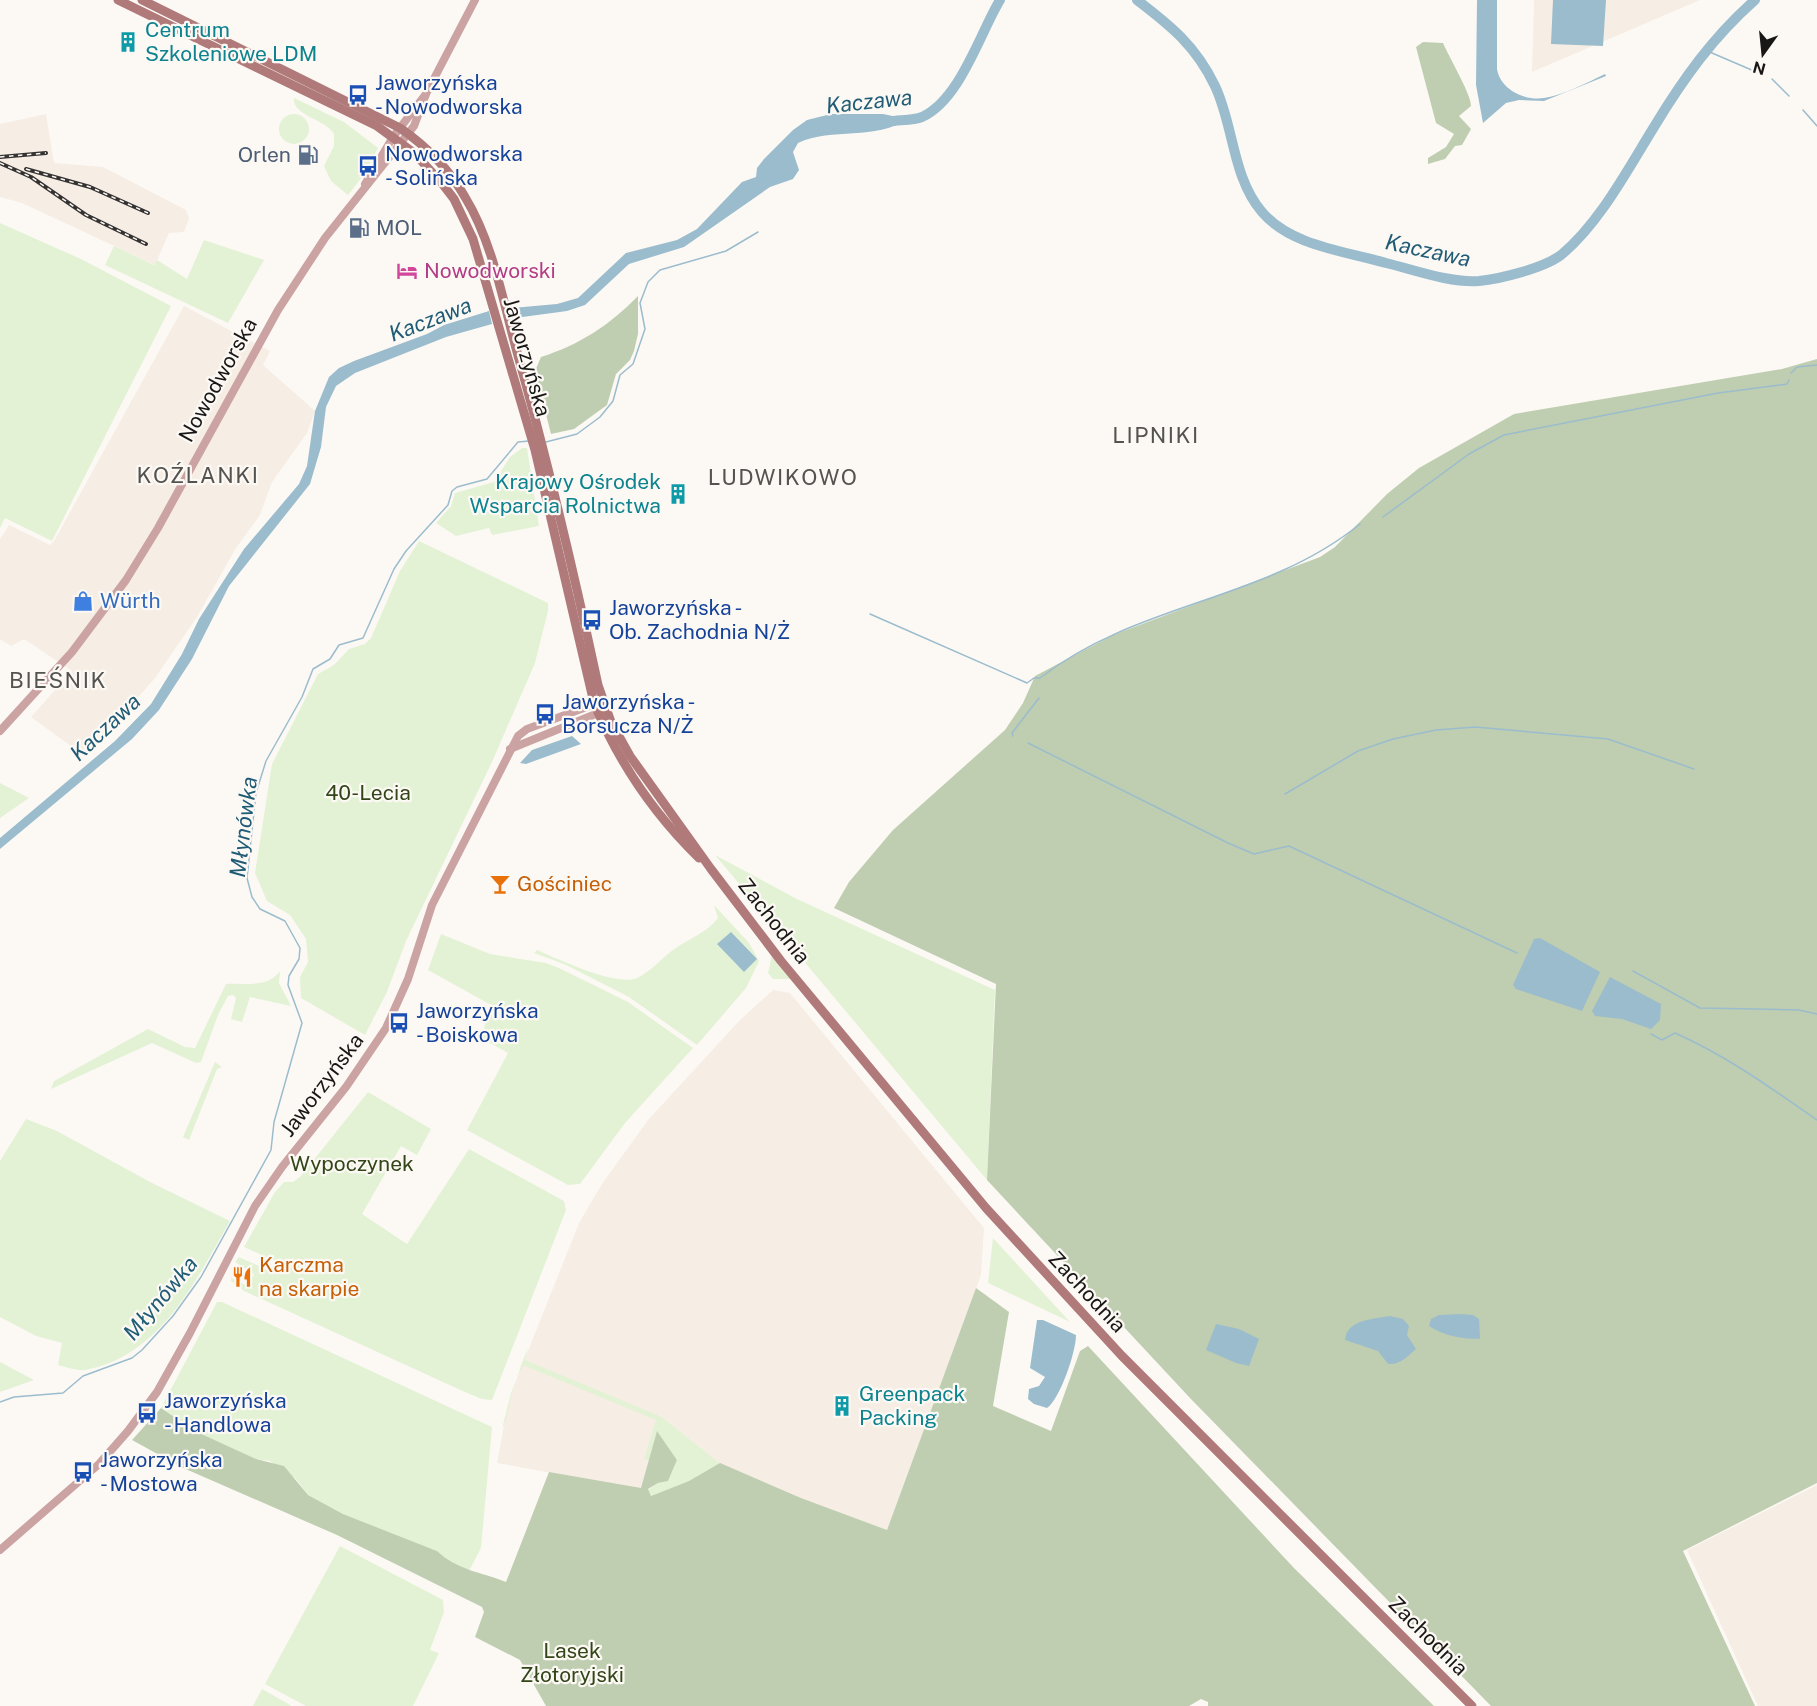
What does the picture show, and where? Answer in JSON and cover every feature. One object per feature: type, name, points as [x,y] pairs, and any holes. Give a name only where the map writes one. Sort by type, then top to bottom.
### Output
[{"type":"main road","name":"Jaworzyńska","points":[[118,0],[393,137],[427,165],[454,199],[513,334],[600,707]]},
{"type":"main road","name":"Jaworzyńska","points":[[142,0],[400,128],[439,162],[465,197],[483,234],[497,299],[502,336],[531,436],[540,444]]},
{"type":"main road","name":"Zachodnia","points":[[600,707],[630,756],[711,869],[788,969],[1028,1254],[1122,1356],[1472,1706]]},
{"type":"street","name":"Nowodworska","points":[[362,190],[372,168],[426,94],[475,0]]},
{"type":"street","name":"Nowodworska","points":[[0,731],[72,652],[126,580],[158,528],[278,310],[304,268],[362,190],[409,134],[424,106],[426,94]]},
{"type":"street","name":"Jaworzyńska","points":[[0,1550],[99,1464],[128,1431],[156,1392],[190,1333],[255,1206],[282,1167],[353,1077],[386,1028],[408,979],[425,922],[510,749],[600,707]]},
{"type":"shaded area","points":[[1534,0],[1700,0],[1532,72]]},
{"type":"shaded area","points":[[46,114],[54,163],[103,167],[186,210],[189,218],[184,232],[169,233],[155,265],[22,203],[0,197],[0,124]]},
{"type":"shaded area","points":[[184,306],[270,351],[263,365],[315,411],[307,433],[272,482],[260,515],[236,548],[197,617],[155,678],[86,757],[31,717],[72,671],[24,639],[11,646],[0,639],[0,539],[9,525],[50,545],[54,541]]},
{"type":"shaded area","points":[[773,990],[790,993],[984,1228],[981,1275],[887,1530],[801,1498],[721,1464],[662,1417],[658,1415],[661,1417],[641,1489],[497,1463],[514,1386],[579,1223],[602,1184],[648,1120],[740,1020]]},
{"type":"shaded area","points":[[1817,1485],[1817,1706],[1758,1706],[1687,1550]]},
{"type":"green space","points":[[1423,42],[1443,43],[1464,85],[1471,106],[1459,116],[1471,129],[1462,145],[1455,146],[1445,159],[1428,164],[1428,158],[1446,147],[1454,134],[1436,123],[1416,47]]},
{"type":"green space","points":[[294,98],[344,122],[378,148],[362,177],[348,195],[331,181],[324,166],[334,146],[334,134],[330,129],[298,109]]},
{"type":"green space","points":[[294,114],[305,118],[309,129],[305,140],[294,144],[283,140],[279,129],[283,118]]},
{"type":"green space","points":[[0,223],[81,259],[171,306],[52,541],[5,518],[0,528]]},
{"type":"green space","points":[[204,240],[264,260],[228,323],[105,265],[114,246],[154,265],[157,260],[187,279]]},
{"type":"green space","points":[[638,296],[638,334],[634,351],[630,360],[616,374],[607,405],[574,429],[551,434],[535,371],[541,357],[593,333]]},
{"type":"green space","points":[[1817,359],[1817,1483],[1683,1551],[1755,1706],[1491,1706],[1190,1398],[987,1180],[996,984],[834,908],[849,882],[893,830],[1005,730],[1023,703],[1035,676],[1113,635],[1320,557],[1335,547],[1387,494],[1419,468],[1514,414],[1782,369]]},
{"type":"green space","points":[[522,448],[527,448],[539,526],[492,535],[489,528],[456,536],[436,523],[451,506],[455,493],[494,482],[510,457]]},
{"type":"green space","name":"40-Lecia","points":[[419,541],[548,603],[548,611],[535,663],[492,762],[406,941],[387,992],[365,1035],[301,998],[300,977],[308,962],[306,939],[290,915],[267,901],[255,873],[272,764],[318,674],[334,665],[349,649],[365,644],[371,638],[400,571]]},
{"type":"green space","points":[[0,783],[29,798],[0,818]]},
{"type":"green space","points":[[715,855],[797,899],[995,990],[987,1180]]},
{"type":"green space","points":[[714,905],[749,943],[759,961],[746,988],[697,1045],[629,997],[564,964],[534,953],[537,950],[616,979],[637,978],[673,950],[714,923],[718,918]]},
{"type":"green space","points":[[441,934],[490,954],[546,963],[559,968],[628,1002],[693,1048],[625,1123],[580,1184],[568,1185],[467,1130],[508,1053],[481,1038],[491,1005],[428,970]]},
{"type":"green space","points":[[772,955],[792,979],[773,979],[768,973]]},
{"type":"green space","points":[[280,971],[279,983],[291,1006],[250,997],[242,1022],[231,1019],[236,998],[233,995],[228,996],[218,1015],[201,1062],[196,1063],[152,1043],[51,1089],[54,1081],[148,1029],[185,1047],[195,1048],[226,984],[263,982]]},
{"type":"green space","points":[[215,1062],[222,1067],[217,1069],[189,1140],[183,1137]]},
{"type":"green space","name":"Wypoczynek","points":[[368,1092],[431,1129],[417,1155],[401,1146],[362,1214],[407,1244],[469,1149],[564,1201],[566,1210],[492,1400],[467,1393],[244,1291],[231,1281],[231,1278],[248,1286],[254,1274],[235,1262],[239,1257],[270,1271],[275,1261],[244,1247],[275,1192],[284,1182],[293,1182],[300,1177]]},
{"type":"green space","points":[[26,1119],[57,1131],[150,1182],[230,1221],[189,1291],[155,1333],[135,1350],[111,1362],[85,1370],[58,1365],[62,1343],[36,1336],[0,1317],[0,1161]]},
{"type":"green space","points":[[993,1238],[1070,1322],[988,1283]]},
{"type":"green space","name":"Lasek Złotoryjski","points":[[976,1288],[1009,1312],[993,1406],[1051,1431],[1080,1351],[1088,1346],[1294,1568],[1434,1706],[1208,1706],[1208,1702],[1201,1699],[1189,1706],[546,1706],[520,1660],[475,1637],[484,1612],[482,1607],[337,1535],[181,1467],[132,1440],[161,1408],[195,1431],[256,1459],[284,1466],[308,1495],[343,1514],[437,1551],[461,1567],[506,1582],[549,1472],[641,1488],[657,1431],[677,1460],[668,1481],[658,1483],[648,1489],[651,1496],[689,1481],[720,1463],[801,1498],[887,1530]]},
{"type":"green space","points":[[217,1302],[222,1302],[492,1427],[481,1548],[469,1571],[448,1561],[437,1551],[343,1514],[308,1495],[296,1479],[270,1461],[256,1459],[195,1431],[161,1408]]},
{"type":"green space","points":[[528,1347],[525,1360],[662,1417],[721,1464],[689,1481],[651,1496],[648,1490],[658,1483],[668,1481],[677,1460],[657,1431],[649,1460],[644,1459],[656,1420],[525,1366],[526,1363],[517,1378],[502,1429],[511,1393]]},
{"type":"green space","points":[[0,1362],[34,1380],[0,1392]]},
{"type":"green space","points":[[340,1546],[443,1600],[444,1612],[430,1650],[439,1653],[413,1706],[306,1706],[265,1684]]},
{"type":"green space","points":[[262,1689],[290,1705],[291,1706],[253,1706]]},
{"type":"water","points":[[1477,0],[1497,0],[1497,69],[1503,82],[1514,92],[1529,98],[1544,98],[1567,91],[1605,74],[1606,76],[1544,101],[1519,100],[1506,103],[1483,123],[1476,85]]},
{"type":"water","points":[[1553,0],[1606,0],[1603,46],[1551,44]]},
{"type":"water","points":[[831,114],[883,114],[907,119],[882,130],[811,138],[798,143],[793,152],[799,170],[793,179],[770,187],[684,247],[629,264],[585,305],[567,311],[515,318],[512,308],[557,304],[578,298],[626,253],[677,240],[697,229],[742,182],[756,177],[757,168],[764,159],[793,130],[807,120]]},
{"type":"water","points":[[489,311],[492,324],[446,337],[355,373],[336,386],[326,407],[321,447],[310,484],[229,586],[192,659],[159,710],[132,739],[0,849],[0,838],[115,741],[151,704],[182,654],[199,619],[244,549],[299,484],[307,466],[315,411],[329,377],[339,368],[354,361],[427,334],[444,325]]},
{"type":"water","points":[[572,736],[581,744],[526,764],[520,763],[532,750]]},
{"type":"water","points":[[731,932],[757,959],[744,972],[717,944]]},
{"type":"water","points":[[1540,938],[1600,972],[1582,1011],[1516,989],[1513,985],[1534,939]]},
{"type":"water","points":[[1610,977],[1661,1004],[1660,1020],[1651,1029],[1622,1019],[1595,1016],[1592,1011]]},
{"type":"water","points":[[1439,1315],[1473,1315],[1479,1319],[1480,1339],[1453,1336],[1429,1326],[1431,1319]]},
{"type":"water","points":[[1390,1316],[1403,1319],[1409,1326],[1407,1335],[1416,1349],[1400,1362],[1388,1364],[1378,1351],[1345,1340],[1347,1333],[1356,1324],[1369,1319]]},
{"type":"water","points":[[1037,1320],[1043,1320],[1076,1335],[1066,1374],[1057,1395],[1047,1408],[1034,1404],[1028,1399],[1029,1389],[1039,1386],[1045,1377],[1030,1368]]},
{"type":"water","points":[[1216,1324],[1239,1329],[1259,1339],[1249,1366],[1206,1350]]},
{"type":"waterway","name":"Kaczawa","points":[[894,121],[922,117],[947,96],[968,64],[1000,0]]},
{"type":"waterway","name":"Kaczawa","points":[[1137,0],[1182,38],[1208,72],[1221,101],[1245,183],[1262,212],[1274,223],[1288,233],[1320,246],[1432,275],[1468,281],[1498,278],[1533,268],[1553,260],[1575,242],[1612,195],[1688,75],[1712,44],[1755,0]]},
{"type":"waterway","points":[[1705,50],[1761,74]]},
{"type":"waterway","points":[[1772,79],[1789,96]]},
{"type":"waterway","points":[[1803,110],[1817,126]]},
{"type":"waterway","name":"Młynówka","points":[[546,442],[577,434],[600,417],[613,401],[620,375],[633,364],[645,329],[640,303],[648,282],[660,270],[726,251],[758,232]]},
{"type":"waterway","points":[[1791,373],[1797,367],[1817,365]]},
{"type":"waterway","points":[[1383,517],[1469,454],[1504,435],[1718,393],[1787,384],[1789,380]]},
{"type":"waterway","name":"Młynówka","points":[[0,1402],[14,1397],[63,1393],[83,1376],[132,1358],[142,1350],[173,1316],[201,1277],[271,1150],[274,1122],[302,1023],[288,985],[289,976],[299,959],[300,948],[285,921],[260,909],[252,897],[247,878],[256,793],[266,761],[302,697],[313,669],[330,659],[339,645],[363,638],[394,569],[406,551],[448,505],[452,491],[457,487],[487,479],[518,442],[529,441]]},
{"type":"waterway","points":[[870,614],[1027,683],[1034,678],[1040,678],[1078,652],[1118,632],[1243,587],[1283,570],[1323,550],[1360,524]]},
{"type":"waterway","points":[[1013,736],[1012,733],[1039,698]]},
{"type":"waterway","points":[[1285,794],[1358,751],[1393,739],[1436,730],[1475,727],[1608,739],[1694,769]]},
{"type":"waterway","points":[[1028,743],[1228,843],[1254,854],[1289,846],[1517,953]]},
{"type":"waterway","points":[[1633,971],[1700,1008],[1799,1010],[1817,1014]]},
{"type":"waterway","points":[[1651,1034],[1662,1040],[1675,1033],[1694,1042],[1748,1073],[1817,1120]]},
{"type":"railway","points":[[0,157],[46,153]]},
{"type":"railway","points":[[0,163],[31,177],[86,215],[146,244]]},
{"type":"railway","points":[[26,169],[90,187],[148,213]]},
{"type":"place","name":"Centrum Szkoleniowe LDM","points":[[128,42]]},
{"type":"place","name":"Jaworzyńska - Nowodworska","points":[[358,95]]},
{"type":"place","name":"Orlen","points":[[308,155]]},
{"type":"place","name":"Nowodworska - Solińska","points":[[368,166]]},
{"type":"place","name":"MOL","points":[[359,228]]},
{"type":"place","name":"Nowodworski","points":[[407,271]]},
{"type":"place","name":"Krajowy Ośrodek Wsparcia Rolnictwa","points":[[678,494]]},
{"type":"place","name":"Würth","points":[[83,601]]},
{"type":"place","name":"Jaworzyńska - Ob. Zachodnia N/Ż","points":[[592,620]]},
{"type":"place","name":"Jaworzyńska - Borsucza N/Ż","points":[[545,714]]},
{"type":"place","name":"Gościniec","points":[[500,884]]},
{"type":"place","name":"Jaworzyńska - Boiskowa","points":[[399,1023]]},
{"type":"place","name":"Karczma na skarpie","points":[[242,1277]]},
{"type":"place","name":"Greenpack Packing","points":[[842,1406]]},
{"type":"place","name":"Jaworzyńska - Handlowa","points":[[147,1413]]},
{"type":"place","name":"Jaworzyńska - Mostowa","points":[[83,1472]]},
{"type":"district","name":"LIPNIKI","points":[[1156,435]]},
{"type":"district","name":"KOŹLANKI","points":[[198,475]]},
{"type":"district","name":"LUDWIKOWO","points":[[783,477]]},
{"type":"district","name":"BIEŚNIK","points":[[58,680]]}]
